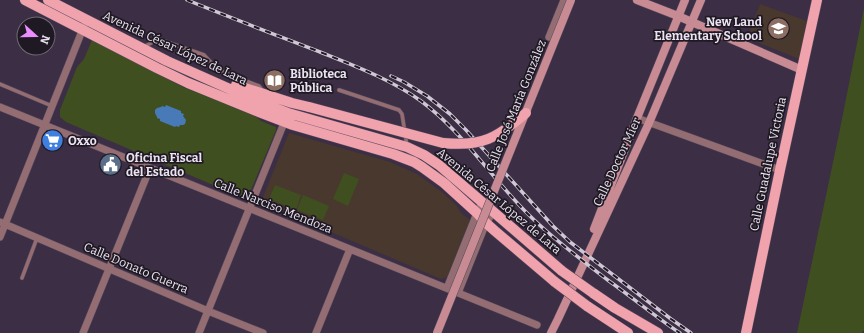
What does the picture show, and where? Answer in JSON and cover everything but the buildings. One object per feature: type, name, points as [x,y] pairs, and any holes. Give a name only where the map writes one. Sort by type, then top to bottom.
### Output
[{"type":"main road","name":"Avenida César López de Lara","points":[[25,0],[142,48],[194,74],[259,102],[286,117],[407,147],[439,165],[562,271],[593,294],[658,333]]},
{"type":"main road","name":"Avenida César López de Lara","points":[[48,0],[84,25],[157,68],[188,82],[393,154],[422,167],[444,183],[477,212],[486,223],[555,282],[587,306],[628,333]]},
{"type":"main road","name":"Calle José María González","points":[[438,333],[571,0]]},
{"type":"main road","points":[[637,0],[678,16],[802,70]]},
{"type":"main road","name":"Calle Doctor Mier","points":[[551,333],[555,318],[597,223],[637,118],[685,0]]},
{"type":"main road","name":"Calle Doctor Mier","points":[[551,333],[649,122],[701,0]]},
{"type":"main road","name":"Calle Guadalupe Victoria","points":[[746,333],[780,170],[818,0]]},
{"type":"main road","points":[[194,74],[206,74],[292,103],[436,141],[456,144],[478,143],[496,136],[514,124],[526,113]]},
{"type":"main road","points":[[403,158],[407,147]]},
{"type":"street","points":[[549,37],[564,0]]},
{"type":"street","points":[[0,237],[3,223],[45,125],[84,25]]},
{"type":"street","name":"Calle Narciso Mendoza","points":[[0,107],[537,325]]},
{"type":"street","points":[[199,333],[286,117]]},
{"type":"street","points":[[637,118],[780,170]]},
{"type":"street","points":[[83,333],[150,168]]},
{"type":"street","points":[[447,288],[482,202]]},
{"type":"street","points":[[458,293],[486,223],[493,212]]},
{"type":"street","name":"Calle Donato Guerra","points":[[3,223],[263,333]]},
{"type":"street","points":[[316,333],[350,249]]},
{"type":"lane","points":[[142,48],[158,39],[204,56],[208,58],[218,70],[259,86],[267,95]]},
{"type":"lane","points":[[0,84],[52,106]]},
{"type":"lane","points":[[339,90],[401,112],[407,147]]},
{"type":"lane","points":[[22,278],[37,238]]},
{"type":"shaded area","name":"New Land Elementary School","points":[[760,4],[807,21],[799,59],[747,38]]},
{"type":"shaded area","points":[[289,133],[390,162],[417,174],[442,192],[457,206],[461,213],[470,220],[447,277],[441,279],[261,202]]},
{"type":"green space","points":[[864,8],[864,330],[862,333],[797,333],[840,129]]},
{"type":"green space","points":[[92,40],[183,87],[253,114],[261,121],[276,127],[248,195],[241,197],[66,122],[60,117],[60,110],[77,67],[84,59]]},
{"type":"green space","points":[[344,173],[359,179],[348,206],[333,199]]},
{"type":"green space","points":[[275,185],[301,195],[296,210],[269,199]]},
{"type":"green space","points":[[303,195],[329,206],[323,220],[297,210]]},
{"type":"water","points":[[166,105],[181,111],[181,113],[184,114],[183,116],[186,120],[185,124],[175,127],[160,121],[160,119],[157,118],[155,110],[162,106],[165,107]]},
{"type":"railway","points":[[187,0],[359,68],[397,86],[421,101],[436,113],[464,141],[515,201],[548,233],[568,250],[680,333]]},
{"type":"railway","points":[[391,76],[427,96],[450,114],[553,226],[570,242],[691,333]]},
{"type":"place","name":"New Land Elementary School","points":[[778,29]]},
{"type":"place","name":"Biblioteca Pública","points":[[275,81]]},
{"type":"place","name":"Oxxo","points":[[52,141]]},
{"type":"place","name":"Oficina Fiscal del Estado","points":[[111,165]]}]
